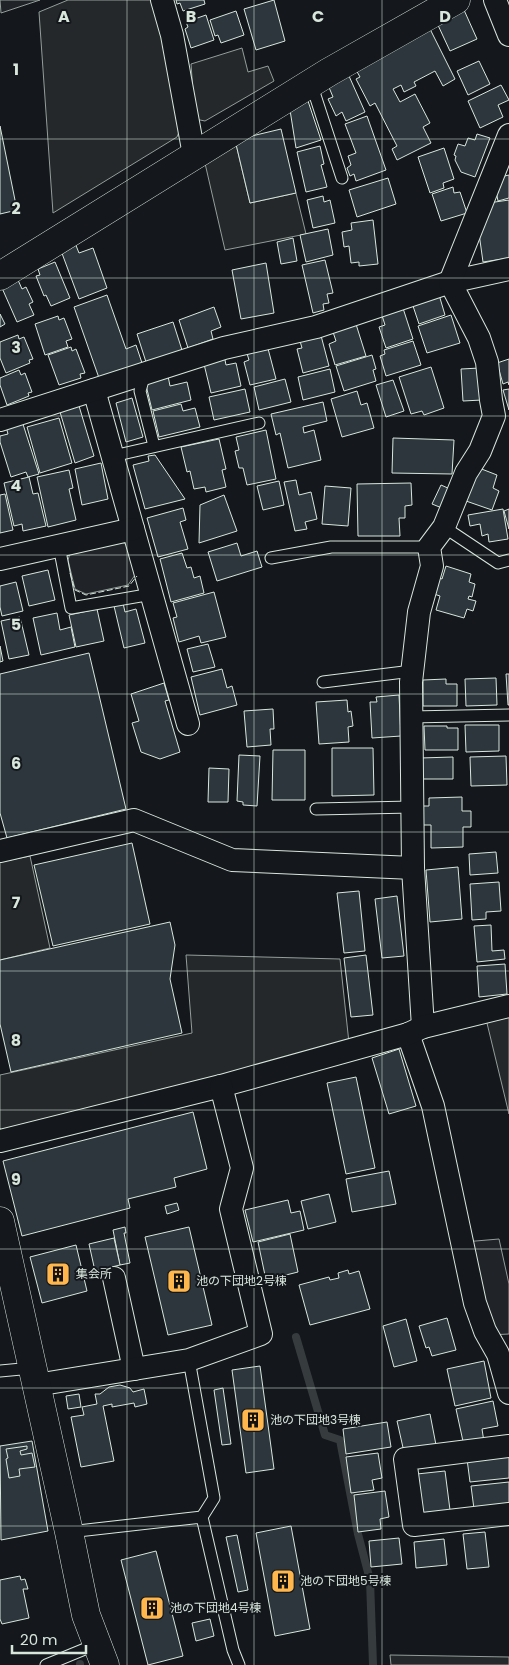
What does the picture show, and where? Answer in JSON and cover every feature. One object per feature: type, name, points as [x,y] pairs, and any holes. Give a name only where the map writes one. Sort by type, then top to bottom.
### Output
[{"type":"street","points":[[162,0],[172,35],[194,155]]},
{"type":"street","points":[[0,276],[311,83],[456,0]]},
{"type":"street","points":[[495,0],[509,35]]},
{"type":"street","points":[[509,135],[450,282],[479,338],[485,354],[494,416],[480,451],[466,473],[444,527],[429,547],[432,566],[419,612],[411,682],[415,1030],[433,1106],[474,1304],[485,1331],[498,1354],[509,1393]]},
{"type":"street","points":[[0,420],[224,348],[316,327],[450,282],[509,269]]},
{"type":"street","points":[[94,390],[188,724]]},
{"type":"street","points":[[0,559],[133,529]]},
{"type":"street","points":[[0,851],[134,820],[232,860],[413,868]]},
{"type":"street","points":[[0,1141],[221,1086],[415,1030],[509,1006]]},
{"type":"street","points":[[34,1377],[134,1369],[189,1360],[261,1334],[231,1210],[242,1168],[221,1086]]},
{"type":"street","points":[[0,1221],[86,1615],[101,1654]]},
{"type":"street","points":[[114,1278],[134,1369]]},
{"type":"street","points":[[509,1446],[405,1459],[414,1525],[509,1514]]},
{"type":"lane","points":[[311,83],[342,178]]},
{"type":"lane","points":[[144,374],[140,392],[154,446]]},
{"type":"lane","points":[[113,456],[259,423]]},
{"type":"lane","points":[[444,527],[498,563],[509,560]]},
{"type":"lane","points":[[59,546],[72,608],[152,594]]},
{"type":"lane","points":[[272,558],[331,547],[429,547]]},
{"type":"lane","points":[[323,682],[412,670]]},
{"type":"lane","points":[[411,717],[509,715]]},
{"type":"lane","points":[[316,808],[412,807]]},
{"type":"lane","points":[[189,1360],[214,1498],[202,1517],[239,1665]]},
{"type":"lane","points":[[0,1371],[34,1377]]},
{"type":"lane","points":[[69,1532],[202,1517]]},
{"type":"lane","points":[[46,1665],[101,1654]]},
{"type":"shaded area","points":[[0,0],[40,0],[1,13]]},
{"type":"shaded area","points":[[68,0],[154,0],[183,122],[177,137],[53,213],[39,12]]},
{"type":"shaded area","points":[[242,48],[248,72],[268,66],[274,81],[205,121],[195,119],[191,64]]},
{"type":"shaded area","points":[[235,140],[250,203],[296,193],[306,234],[225,250],[204,159]]},
{"type":"shaded area","points":[[115,540],[127,544],[135,575],[128,585],[86,594],[75,589],[68,560],[71,550]]},
{"type":"shaded area","points":[[30,856],[50,948],[0,960],[0,862]]},
{"type":"shaded area","points":[[186,955],[340,959],[349,1043],[2,1130],[0,1128],[0,1075],[192,1033]]},
{"type":"shaded area","points":[[509,1013],[509,1114],[486,1019]]},
{"type":"shaded area","points":[[499,1239],[509,1284],[509,1334],[489,1335],[464,1242]]},
{"type":"shaded area","points":[[390,1655],[509,1657],[509,1665],[391,1665]]},
{"type":"building","points":[[176,0],[204,0],[205,4],[183,11],[180,3],[177,4]]},
{"type":"building","points":[[274,0],[285,41],[256,50],[244,9]]},
{"type":"building","points":[[464,10],[477,39],[450,51],[437,23]]},
{"type":"building","points":[[236,11],[244,35],[221,43],[218,35],[215,36],[210,20]]},
{"type":"building","points":[[206,15],[214,40],[191,48],[185,29],[188,27],[186,22]]},
{"type":"building","points":[[430,29],[455,79],[443,86],[435,71],[414,82],[416,86],[404,92],[401,85],[393,89],[400,102],[415,94],[430,123],[423,127],[431,143],[397,160],[392,149],[397,146],[375,103],[370,106],[356,79],[360,77],[355,68]]},
{"type":"building","points":[[479,61],[490,84],[468,95],[457,71]]},
{"type":"building","points":[[349,76],[365,112],[346,121],[342,112],[336,116],[328,99],[333,97],[328,85]]},
{"type":"building","points":[[501,85],[509,100],[498,105],[503,117],[480,128],[468,101]]},
{"type":"building","points":[[308,101],[321,140],[296,148],[290,110]]},
{"type":"building","points":[[367,116],[386,170],[356,181],[354,174],[350,176],[347,168],[351,165],[348,156],[356,153],[345,124]]},
{"type":"building","points":[[0,126],[17,210],[0,214]]},
{"type":"building","points":[[281,129],[296,193],[250,203],[235,140]]},
{"type":"building","points":[[477,134],[490,138],[475,177],[461,172],[454,155],[458,144],[465,146],[468,138],[475,140]]},
{"type":"building","points":[[320,146],[324,164],[321,165],[327,187],[306,192],[297,152]]},
{"type":"building","points":[[444,148],[454,179],[443,183],[444,188],[430,193],[418,157]]},
{"type":"building","points":[[509,175],[509,198],[498,201],[494,181]]},
{"type":"building","points":[[388,178],[396,204],[357,217],[349,190]]},
{"type":"building","points":[[453,187],[454,193],[460,192],[467,213],[441,221],[432,194]]},
{"type":"building","points":[[323,196],[324,202],[330,200],[335,223],[313,228],[307,200]]},
{"type":"building","points":[[509,200],[509,258],[483,262],[478,226],[488,203]]},
{"type":"building","points":[[373,220],[378,264],[359,266],[359,262],[351,263],[349,246],[344,247],[342,232],[352,230],[351,223]]},
{"type":"building","points":[[328,229],[333,255],[306,262],[300,235]]},
{"type":"building","points":[[293,238],[297,261],[281,264],[277,242]]},
{"type":"building","points":[[75,243],[79,253],[93,248],[107,288],[79,299],[60,248]]},
{"type":"building","points":[[325,260],[333,293],[327,294],[329,303],[323,304],[324,310],[313,313],[302,265]]},
{"type":"building","points":[[55,262],[70,298],[51,306],[46,295],[44,296],[36,276],[40,275],[38,269]]},
{"type":"building","points":[[266,263],[274,313],[241,319],[232,270]]},
{"type":"building","points":[[18,280],[22,289],[26,287],[33,302],[29,304],[34,315],[17,322],[2,288]]},
{"type":"building","points":[[437,288],[445,315],[419,324],[412,303]]},
{"type":"building","points":[[107,295],[126,349],[136,345],[142,363],[99,378],[74,307]]},
{"type":"building","points":[[401,302],[413,339],[386,348],[379,327],[385,325],[380,309]]},
{"type":"building","points":[[214,307],[221,327],[211,331],[213,339],[188,348],[179,320]]},
{"type":"building","points":[[0,314],[5,324],[0,327]]},
{"type":"building","points":[[451,315],[460,343],[427,353],[418,326]]},
{"type":"building","points":[[58,316],[59,320],[64,318],[72,339],[66,341],[68,347],[45,355],[35,324]]},
{"type":"building","points":[[355,321],[366,356],[335,365],[329,344],[336,341],[332,329]]},
{"type":"building","points":[[173,322],[182,350],[146,362],[137,334]]},
{"type":"building","points":[[319,328],[329,366],[303,373],[297,349],[302,348],[298,334]]},
{"type":"building","points":[[18,335],[19,339],[24,337],[33,359],[29,360],[30,363],[6,373],[0,358],[0,342]]},
{"type":"building","points":[[266,341],[276,379],[250,385],[244,362],[249,360],[245,347]]},
{"type":"building","points":[[413,341],[421,365],[386,376],[380,356],[385,354],[384,350]]},
{"type":"building","points":[[71,347],[72,351],[76,349],[85,373],[80,374],[81,378],[59,385],[48,355]]},
{"type":"building","points":[[224,355],[226,365],[236,363],[241,386],[211,393],[203,360]]},
{"type":"building","points":[[372,355],[376,369],[373,370],[376,381],[344,391],[336,366]]},
{"type":"building","points":[[509,359],[509,385],[508,382],[503,384],[497,363]]},
{"type":"building","points":[[431,367],[444,408],[424,415],[422,411],[411,414],[399,377]]},
{"type":"building","points":[[480,368],[482,400],[463,401],[461,369]]},
{"type":"building","points":[[330,369],[335,392],[303,400],[298,377]]},
{"type":"building","points":[[19,370],[21,375],[25,373],[32,392],[28,393],[29,396],[7,405],[0,385],[0,378]]},
{"type":"building","points":[[168,376],[170,386],[187,382],[191,400],[152,410],[145,381]]},
{"type":"building","points":[[285,379],[291,402],[259,410],[254,387]]},
{"type":"building","points":[[393,380],[404,411],[386,417],[376,385]]},
{"type":"building","points":[[245,389],[250,412],[214,420],[209,397]]},
{"type":"building","points":[[509,389],[509,410],[503,390]]},
{"type":"building","points":[[357,391],[361,405],[367,403],[374,428],[342,437],[331,399]]},
{"type":"building","points":[[132,398],[143,437],[126,442],[116,403]]},
{"type":"building","points":[[323,402],[327,421],[303,427],[304,433],[314,430],[321,460],[288,468],[280,433],[276,435],[271,414]]},
{"type":"building","points":[[181,404],[183,411],[195,408],[200,427],[159,437],[153,411]]},
{"type":"building","points":[[79,406],[94,456],[75,463],[60,412]]},
{"type":"building","points":[[21,418],[39,474],[28,477],[26,472],[11,477],[0,442],[0,436],[8,434],[5,423]]},
{"type":"building","points":[[59,418],[72,463],[40,473],[27,427]]},
{"type":"building","points":[[266,430],[276,479],[247,485],[243,468],[239,468],[235,451],[239,450],[236,437]]},
{"type":"building","points":[[393,438],[454,440],[452,474],[392,473]]},
{"type":"building","points":[[219,439],[226,469],[222,470],[226,487],[206,492],[205,487],[194,489],[190,471],[187,472],[181,447]]},
{"type":"building","points":[[155,455],[185,499],[145,509],[133,465],[149,461],[148,456]]},
{"type":"building","points":[[101,463],[108,499],[82,505],[75,469]]},
{"type":"building","points":[[479,468],[497,475],[493,488],[499,491],[492,510],[466,501]]},
{"type":"building","points":[[69,470],[73,488],[69,489],[76,520],[48,527],[37,477]]},
{"type":"building","points":[[29,477],[33,494],[38,493],[46,526],[23,531],[22,524],[14,526],[4,483]]},
{"type":"building","points":[[296,480],[299,495],[311,492],[317,519],[305,522],[307,529],[295,531],[284,482]]},
{"type":"building","points":[[279,481],[284,505],[263,510],[257,486]]},
{"type":"building","points":[[411,483],[412,505],[405,506],[405,518],[399,518],[400,536],[358,536],[357,484]]},
{"type":"building","points":[[441,485],[450,489],[442,508],[432,504]]},
{"type":"building","points":[[325,486],[351,488],[348,526],[322,524]]},
{"type":"building","points":[[5,494],[13,530],[0,533],[0,495]]},
{"type":"building","points":[[224,495],[237,531],[199,543],[200,505]]},
{"type":"building","points":[[183,508],[186,520],[180,522],[188,549],[158,557],[147,518]]},
{"type":"building","points":[[503,509],[508,539],[489,542],[488,534],[482,536],[480,524],[470,526],[468,515]]},
{"type":"building","points":[[509,509],[509,529],[504,511]]},
{"type":"building","points":[[237,543],[241,556],[257,551],[262,567],[217,581],[208,552]]},
{"type":"building","points":[[182,553],[187,568],[191,567],[194,578],[200,576],[204,593],[171,602],[160,559]]},
{"type":"building","points":[[446,566],[471,574],[469,582],[475,584],[472,597],[469,596],[468,599],[476,601],[473,611],[467,609],[464,618],[436,610],[440,596],[434,594],[439,578],[442,579]]},
{"type":"building","points":[[48,570],[55,600],[29,606],[22,576]]},
{"type":"building","points":[[16,582],[23,611],[2,616],[0,586]]},
{"type":"building","points":[[214,592],[226,637],[201,643],[199,636],[179,642],[173,618],[177,617],[173,603]]},
{"type":"building","points":[[123,603],[125,612],[136,609],[145,643],[124,648],[114,606]]},
{"type":"building","points":[[97,609],[104,641],[76,647],[69,615]]},
{"type":"building","points":[[57,613],[60,630],[71,627],[75,647],[41,655],[33,618]]},
{"type":"building","points":[[20,617],[29,655],[9,659],[1,621]]},
{"type":"building","points":[[208,644],[215,667],[193,672],[187,649]]},
{"type":"building","points":[[0,646],[3,661],[0,662]]},
{"type":"building","points":[[89,653],[126,809],[7,838],[0,813],[0,674]]},
{"type":"building","points":[[222,669],[227,688],[232,686],[237,705],[200,715],[191,677]]},
{"type":"building","points":[[506,674],[509,674],[509,705],[508,705]]},
{"type":"building","points":[[496,678],[497,705],[466,706],[465,679]]},
{"type":"building","points":[[446,679],[446,684],[457,684],[457,706],[423,706],[423,680]]},
{"type":"building","points":[[164,683],[169,700],[165,701],[180,752],[160,759],[141,752],[132,723],[139,721],[131,694]]},
{"type":"building","points":[[399,695],[401,736],[372,738],[370,702],[377,702],[376,697]]},
{"type":"building","points":[[347,700],[348,712],[351,711],[353,726],[348,727],[349,742],[319,744],[316,702]]},
{"type":"building","points":[[273,709],[274,729],[270,729],[271,745],[247,747],[244,711]]},
{"type":"building","points":[[465,725],[499,725],[499,751],[466,752]]},
{"type":"building","points":[[424,726],[458,728],[458,750],[425,750]]},
{"type":"building","points":[[332,748],[373,748],[374,795],[332,796]]},
{"type":"building","points":[[273,750],[305,750],[305,800],[272,800]]},
{"type":"building","points":[[239,755],[260,756],[257,806],[243,805],[243,802],[237,801]]},
{"type":"building","points":[[506,756],[507,785],[471,786],[470,757]]},
{"type":"building","points":[[453,757],[453,779],[420,779],[420,758]]},
{"type":"building","points":[[209,768],[229,769],[228,802],[208,802]]},
{"type":"building","points":[[462,797],[462,811],[471,811],[471,827],[463,827],[463,847],[431,848],[431,825],[422,825],[422,806],[429,806],[429,798]]},
{"type":"building","points":[[132,843],[150,924],[53,946],[34,865]]},
{"type":"building","points":[[496,852],[498,873],[470,875],[469,854]]},
{"type":"building","points":[[458,867],[462,919],[430,922],[426,870]]},
{"type":"building","points":[[499,882],[501,911],[486,912],[486,919],[472,920],[470,884]]},
{"type":"building","points":[[359,891],[365,951],[344,953],[337,893]]},
{"type":"building","points":[[397,896],[404,956],[382,958],[375,899]]},
{"type":"building","points":[[170,922],[175,945],[170,979],[182,1033],[11,1072],[0,1024],[0,960]]},
{"type":"building","points":[[491,925],[492,951],[504,950],[505,959],[477,962],[474,926]]},
{"type":"building","points":[[366,955],[373,1015],[351,1017],[344,958]]},
{"type":"building","points":[[505,964],[507,994],[479,997],[477,966]]},
{"type":"building","points":[[399,1049],[416,1106],[389,1114],[372,1058]]},
{"type":"building","points":[[356,1077],[375,1168],[346,1174],[327,1083]]},
{"type":"building","points":[[193,1112],[207,1169],[174,1178],[176,1187],[128,1199],[130,1208],[22,1236],[3,1161]]},
{"type":"building","points":[[389,1171],[396,1204],[352,1212],[346,1179]]},
{"type":"building","points":[[329,1194],[336,1222],[308,1229],[301,1201]]},
{"type":"building","points":[[288,1200],[291,1213],[300,1211],[304,1230],[253,1242],[245,1210]]},
{"type":"building","points":[[177,1203],[179,1210],[167,1214],[165,1206]]},
{"type":"building","points":[[125,1227],[126,1233],[124,1233],[130,1263],[120,1265],[113,1230]]},
{"type":"building","name":"池の下団地2号棟","points":[[189,1227],[212,1325],[168,1335],[145,1237]]},
{"type":"building","points":[[290,1234],[298,1272],[266,1280],[258,1242]]},
{"type":"building","points":[[114,1238],[120,1265],[95,1271],[89,1244]]},
{"type":"building","name":"集会所","points":[[76,1245],[87,1291],[42,1303],[30,1257]]},
{"type":"building","points":[[348,1270],[349,1274],[359,1271],[370,1309],[310,1325],[299,1285],[329,1277],[330,1280],[339,1278],[338,1273]]},
{"type":"building","points":[[447,1318],[456,1350],[432,1356],[429,1347],[426,1348],[419,1326]]},
{"type":"building","points":[[406,1319],[417,1361],[394,1367],[383,1326]]},
{"type":"building","points":[[484,1361],[491,1398],[455,1406],[447,1369]]},
{"type":"building","name":"池の下団地3号棟","points":[[260,1366],[274,1469],[246,1473],[232,1370]]},
{"type":"building","points":[[120,1385],[130,1388],[133,1392],[144,1389],[147,1404],[135,1407],[134,1403],[112,1407],[112,1404],[103,1406],[114,1461],[81,1467],[71,1417],[84,1415],[82,1407],[97,1404],[95,1394],[100,1394],[109,1387]]},
{"type":"building","points":[[223,1388],[231,1444],[222,1445],[214,1390]]},
{"type":"building","points":[[79,1394],[81,1407],[68,1409],[66,1396]]},
{"type":"building","points":[[493,1401],[498,1426],[482,1429],[484,1442],[464,1446],[456,1409]]},
{"type":"building","points":[[430,1414],[436,1445],[404,1452],[397,1421]]},
{"type":"building","points":[[387,1422],[391,1447],[346,1454],[343,1429]]},
{"type":"building","points":[[32,1441],[48,1531],[1,1540],[0,1446]]},
{"type":"building","points":[[27,1446],[27,1449],[20,1451],[21,1455],[32,1453],[35,1467],[19,1469],[20,1476],[9,1478],[6,1449]]},
{"type":"building","points":[[378,1453],[382,1478],[372,1480],[374,1490],[351,1493],[346,1457]]},
{"type":"building","points":[[509,1454],[509,1478],[470,1482],[467,1459]]},
{"type":"building","points":[[445,1471],[450,1510],[421,1513],[417,1474]]},
{"type":"building","points":[[509,1482],[509,1505],[474,1509],[471,1486]]},
{"type":"building","points":[[385,1491],[389,1517],[380,1519],[381,1529],[358,1532],[354,1495]]},
{"type":"building","name":"池の下団地5号棟","points":[[291,1526],[310,1629],[275,1636],[256,1533]]},
{"type":"building","points":[[485,1532],[489,1567],[467,1569],[463,1534]]},
{"type":"building","points":[[237,1535],[248,1590],[238,1592],[226,1537]]},
{"type":"building","points":[[399,1538],[402,1564],[371,1567],[369,1541]]},
{"type":"building","points":[[444,1539],[447,1565],[416,1568],[414,1542]]},
{"type":"building","name":"池の下団地4号棟","points":[[156,1551],[183,1656],[148,1665],[121,1560]]},
{"type":"building","points":[[20,1576],[21,1580],[25,1579],[28,1589],[23,1589],[29,1618],[2,1624],[0,1619],[0,1580]]},
{"type":"building","points":[[210,1619],[214,1636],[196,1641],[192,1623]]},
{"type":"waterway","points":[[296,1337],[325,1435],[340,1440],[358,1534],[370,1580],[373,1665]]},
{"type":"fence","points":[[70,573],[75,590],[86,595],[129,586],[137,576]]},
{"type":"place","name":"集会所","points":[[58,1274]]},
{"type":"place","name":"池の下団地2号棟","points":[[179,1281]]},
{"type":"place","name":"池の下団地3号棟","points":[[253,1420]]},
{"type":"place","name":"池の下団地5号棟","points":[[283,1581]]},
{"type":"place","name":"池の下団地4号棟","points":[[152,1608]]}]
